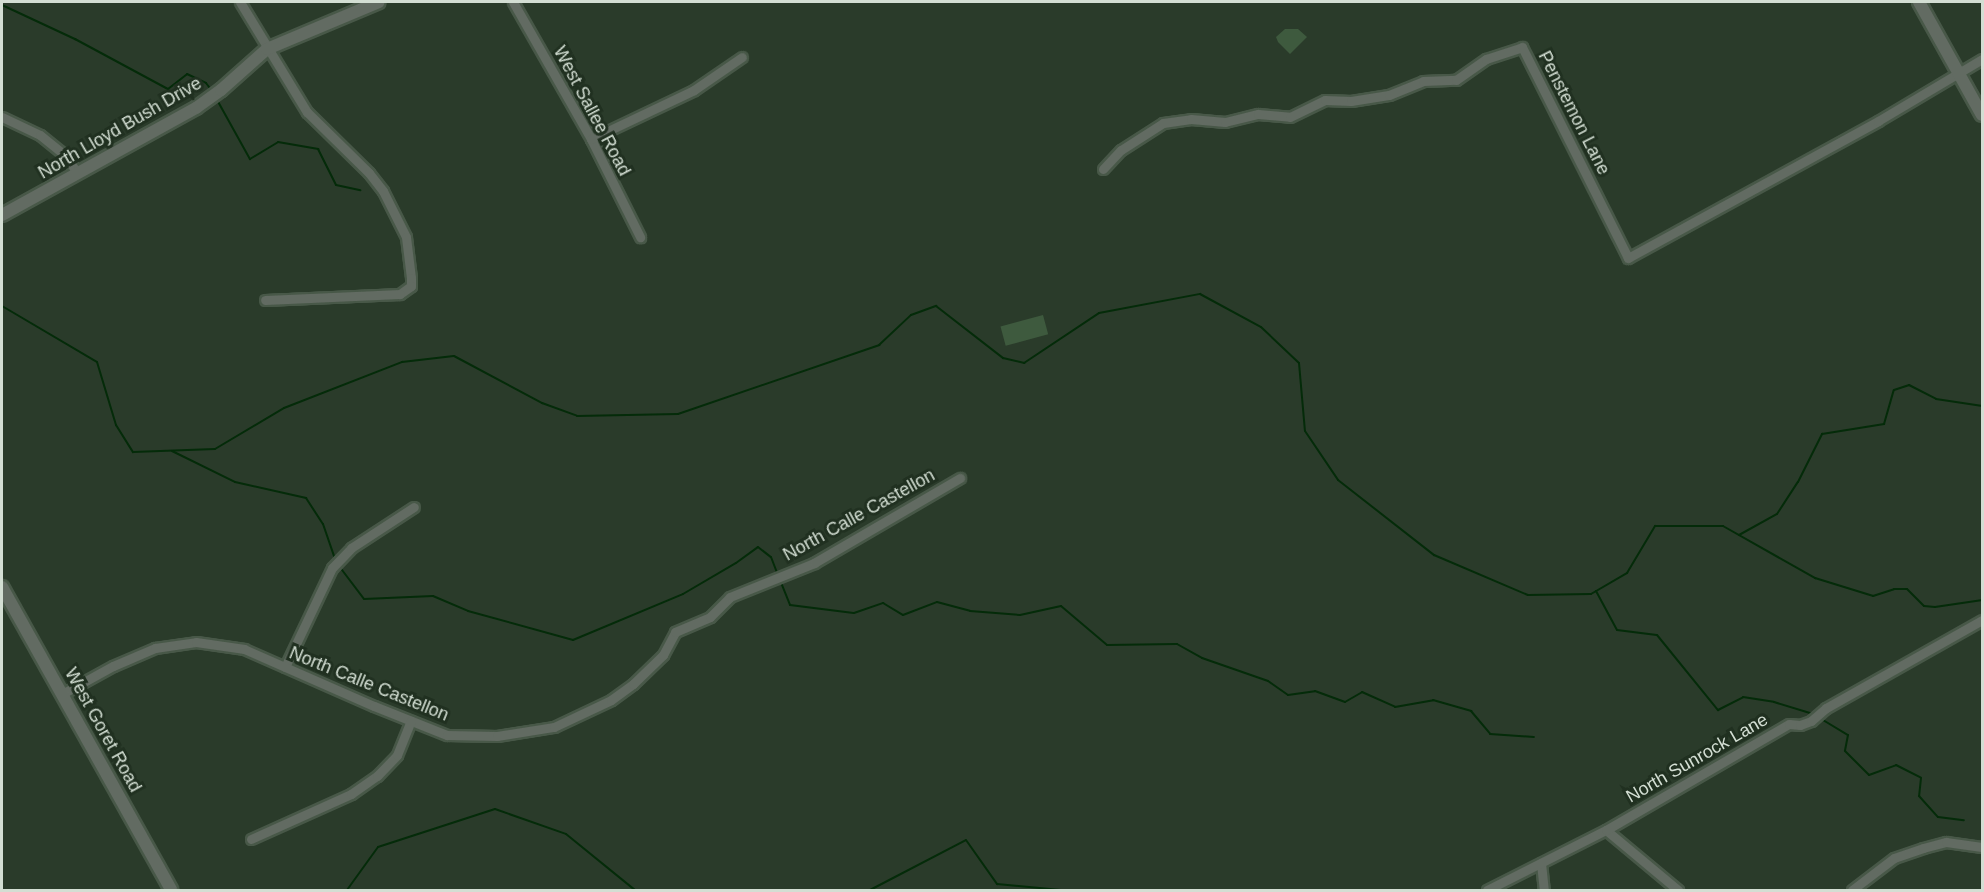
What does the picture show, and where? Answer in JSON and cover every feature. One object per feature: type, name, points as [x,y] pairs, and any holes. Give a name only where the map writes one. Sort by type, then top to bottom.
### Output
[{"type":"street","points":[[240,2],[307,112],[369,173],[383,191],[405,237],[411,278],[411,286],[400,294],[265,300]]},
{"type":"street","name":"North Lloyd Bush Drive","points":[[2,215],[196,108],[267,49],[379,2]]},
{"type":"street","name":"West Sallee Road","points":[[513,2],[591,139],[640,237]]},
{"type":"street","points":[[1919,2],[1983,115]]},
{"type":"street","name":"Penstemon Lane","points":[[1103,169],[1121,150],[1163,123],[1191,119],[1225,122],[1258,114],[1290,117],[1325,100],[1361,100],[1389,96],[1423,81],[1456,80],[1486,59],[1522,47],[1628,258],[1878,121],[1959,72]]},
{"type":"street","points":[[591,139],[694,90],[742,57]]},
{"type":"street","points":[[1959,72],[1983,59]]},
{"type":"street","points":[[2,117],[40,135],[66,156],[77,173]]},
{"type":"street","name":"North Calle Castellon","points":[[62,694],[113,666],[155,648],[196,642],[244,649],[447,735],[497,736],[554,727],[611,700],[633,684],[663,655],[675,632],[710,617],[730,597],[814,563],[960,478]]},
{"type":"street","points":[[285,667],[332,568],[351,548],[414,507]]},
{"type":"street","name":"West Goret Road","points":[[2,587],[171,891]]},
{"type":"street","name":"North Sunrock Lane","points":[[1487,891],[1606,830],[1789,724],[1800,725],[1811,721],[1826,708],[1983,620]]},
{"type":"street","points":[[251,839],[351,794],[377,776],[397,755],[411,721]]},
{"type":"street","points":[[1606,830],[1678,891]]},
{"type":"street","points":[[1852,891],[1894,858],[1923,848],[1946,842],[1983,847]]},
{"type":"street","points":[[1541,862],[1544,891]]},
{"type":"green space","points":[[1285,29],[1298,29],[1307,37],[1290,54],[1276,37]]},
{"type":"green space","points":[[1043,315],[1048,334],[1006,346],[1000,326]]},
{"type":"waterway","points":[[2,5],[75,39],[168,89],[187,74],[206,83],[212,91]]},
{"type":"waterway","points":[[216,98],[250,159],[278,142],[318,149],[336,185],[360,190]]},
{"type":"waterway","points":[[2,306],[97,362],[116,425],[133,452],[215,449],[284,408],[402,362],[454,356],[542,403],[577,416],[678,414],[879,345],[911,315],[936,306],[1003,358],[1024,363],[1099,313],[1200,294],[1261,327],[1299,363],[1305,431],[1338,480],[1434,555],[1528,595],[1591,594],[1627,573],[1655,526],[1723,526],[1815,578],[1873,596],[1894,589],[1907,589],[1924,606],[1935,607],[1982,600]]},
{"type":"waterway","points":[[1739,535],[1777,514],[1798,482],[1822,434],[1884,424],[1894,390],[1909,385],[1936,399],[1982,406]]},
{"type":"waterway","points":[[172,451],[235,482],[306,498],[323,524],[336,561]]},
{"type":"waterway","points":[[339,566],[364,599],[433,596],[468,611],[573,640],[683,594],[736,563],[758,547],[771,557],[778,575]]},
{"type":"waterway","points":[[780,580],[790,605],[854,613],[883,603],[903,615],[937,602],[970,611],[1020,615],[1061,606],[1107,645],[1177,644],[1202,658],[1268,681],[1288,695],[1315,691],[1345,702],[1362,692],[1395,707],[1433,700],[1471,711],[1490,734],[1534,737]]},
{"type":"waterway","points":[[1596,591],[1617,630],[1657,635],[1718,710],[1743,697],[1774,702],[1813,714]]},
{"type":"waterway","points":[[1818,717],[1848,735],[1845,751],[1869,775],[1896,765],[1921,778],[1919,796],[1938,817],[1964,820]]},
{"type":"waterway","points":[[347,890],[378,847],[495,809],[566,834],[635,890]]},
{"type":"waterway","points":[[870,890],[966,840],[997,884],[1061,890]]}]
